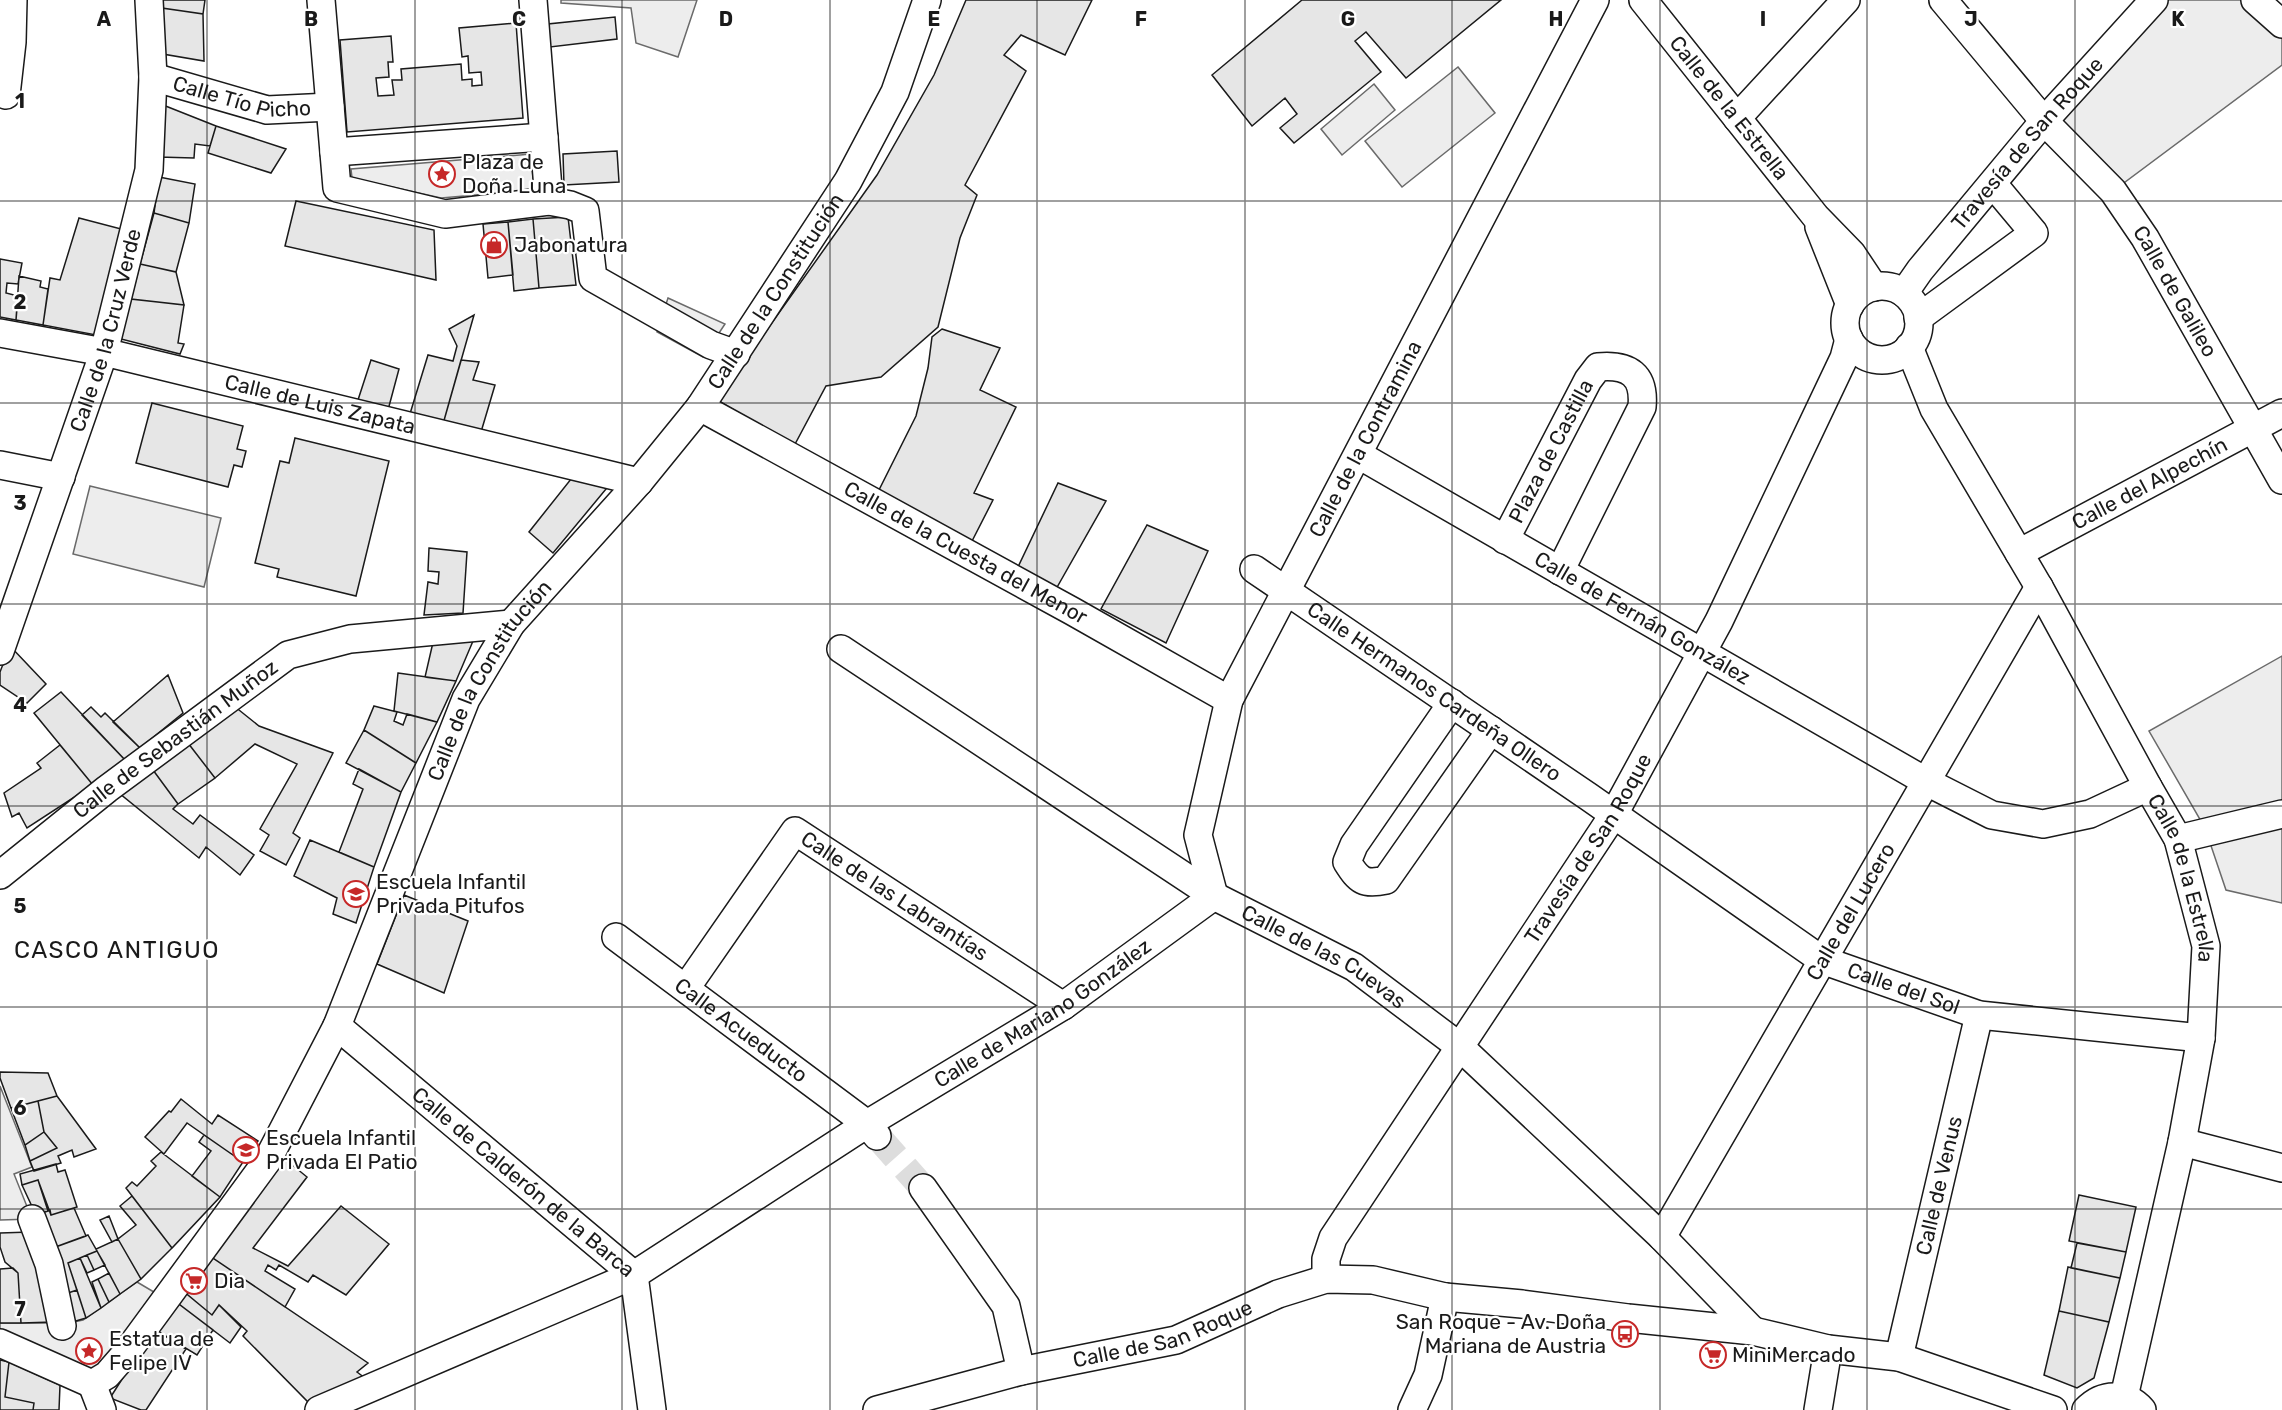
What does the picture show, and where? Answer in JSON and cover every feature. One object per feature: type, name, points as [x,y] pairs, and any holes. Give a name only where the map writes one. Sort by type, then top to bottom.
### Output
[{"type":"street","points":[[6,95],[14,0]]},
{"type":"street","name":"Calle de la Cruz Verde","points":[[0,651],[104,352],[148,170],[153,77],[149,0]]},
{"type":"street","points":[[321,0],[337,188],[445,214],[549,201],[585,211],[593,278],[711,345],[736,354]]},
{"type":"street","points":[[533,0],[549,201]]},
{"type":"street","name":"Calle de la Constitución","points":[[92,1384],[107,1376],[127,1352],[267,1161],[337,1026],[466,699],[511,624],[639,482],[700,408],[736,354],[848,181],[895,92],[927,0]]},
{"type":"street","name":"Calle de la Contramina","points":[[1214,896],[1198,835],[1229,700],[1595,0]]},
{"type":"street","name":"Calle de la Estrella","points":[[1643,0],[1816,218],[1852,254],[1874,286]]},
{"type":"street","points":[[1737,118],[1846,0]]},
{"type":"street","name":"Calle de Galileo","points":[[1943,0],[2044,121],[2113,191],[2145,238],[2282,480]]},
{"type":"street","name":"Travesía de San Roque","points":[[1904,293],[1920,270],[2044,121],[2154,0]]},
{"type":"street","points":[[2255,0],[2282,24]]},
{"type":"street","name":"Calle Tío Picho","points":[[153,77],[267,110],[330,107]]},
{"type":"street","points":[[334,152],[544,137]]},
{"type":"street","points":[[1918,318],[2034,233],[1993,184]]},
{"type":"street","name":"Calle de la Estrella","points":[[1816,218],[1850,305]]},
{"type":"street","points":[[1874,286],[1894,288],[1904,293],[1916,308],[1918,318],[1915,339],[1909,347],[1893,358],[1878,359],[1863,354],[1849,339],[1845,322],[1850,305],[1856,296],[1874,286]]},
{"type":"street","name":"Calle de Luis Zapata","points":[[0,333],[104,352],[639,482]]},
{"type":"street","name":"Travesía de San Roque","points":[[1326,1279],[1326,1259],[1332,1238],[1614,814],[1719,621],[1844,358],[1849,339]]},
{"type":"street","name":"Calle de la Estrella","points":[[1909,347],[1934,409],[2039,587],[2178,839],[2206,946],[2201,1038],[2133,1404]]},
{"type":"street","name":"Calle de la Estrella","points":[[1878,359],[1934,409]]},
{"type":"street","name":"Travesía de San Roque","points":[[1824,398],[1853,366],[1878,359]]},
{"type":"street","name":"Plaza de Castilla","points":[[1505,540],[1588,380],[1598,367],[1612,366],[1626,370],[1637,377],[1644,390],[1642,407],[1560,571]]},
{"type":"street","name":"Calle de la Cuesta del Menor","points":[[700,408],[1072,611],[1229,700]]},
{"type":"street","name":"Calle del Alpechín","points":[[2019,553],[2282,413]]},
{"type":"street","name":"Calle de Fernán González","points":[[1359,455],[1927,782],[1992,815],[2043,824],[2090,814],[2148,787]]},
{"type":"street","points":[[0,465],[61,477]]},
{"type":"street","name":"Calle Hermanos Cardeña Ollero","points":[[1254,569],[1614,814]]},
{"type":"street","name":"Calle del Lucero","points":[[1662,1237],[2039,587]]},
{"type":"street","name":"Calle de Sebastián Muñoz","points":[[0,875],[107,789],[288,655],[350,639],[511,624]]},
{"type":"street","name":"Calle de las Cuevas","points":[[841,649],[1214,896],[1354,967],[1459,1046],[1662,1237],[1754,1331]]},
{"type":"street","points":[[1452,703],[1354,845],[1347,862],[1357,878],[1371,884],[1386,880],[1491,730]]},
{"type":"street","name":"Calle del Sol","points":[[1614,814],[1822,960],[1979,1015],[2201,1038]]},
{"type":"street","points":[[2178,839],[2282,814]]},
{"type":"street","name":"Calle de las Labrantías","points":[[686,988],[795,831],[1064,1006]]},
{"type":"street","name":"Calle de Mariano González","points":[[319,1410],[633,1275],[873,1131],[1064,1006],[1214,896]]},
{"type":"street","name":"Calle Acueducto","points":[[616,937],[873,1131]]},
{"type":"street","name":"Calle de Venus","points":[[1899,1357],[1979,1015]]},
{"type":"street","name":"Calle de Calderón de la Barca","points":[[337,1026],[633,1275],[652,1410]]},
{"type":"street","points":[[2182,1142],[2282,1168]]},
{"type":"street","points":[[923,1188],[1006,1306],[1021,1371]]},
{"type":"street","points":[[32,1219],[49,1264],[62,1326]]},
{"type":"street","name":"Calle de San Roque","points":[[877,1410],[1021,1371],[1176,1340],[1278,1294],[1326,1279],[1373,1280],[1445,1297],[1754,1331],[1828,1349],[1899,1357],[2053,1410]]},
{"type":"street","points":[[1412,1410],[1428,1375],[1445,1297]]},
{"type":"street","points":[[0,1343],[92,1384],[102,1410]]},
{"type":"street","points":[[1818,1410],[1828,1349]]},
{"type":"street","points":[[86,1410],[92,1384]]},
{"type":"street","points":[[2085,1410],[2103,1397],[2113,1396],[2133,1404]]},
{"type":"shaded area","points":[[561,0],[697,0],[678,57],[636,43],[631,8],[561,3]]},
{"type":"shaded area","points":[[2154,0],[2255,0],[2282,24],[2282,65],[2113,191],[2044,121]]},
{"type":"shaded area","points":[[1458,67],[1495,113],[1402,187],[1365,141]]},
{"type":"shaded area","points":[[1374,84],[1395,110],[1342,155],[1321,129]]},
{"type":"shaded area","name":"Plaza de Doña Luna","points":[[531,154],[534,190],[441,198],[352,178],[351,169]]},
{"type":"shaded area","points":[[668,298],[725,324],[703,357],[657,332]]},
{"type":"shaded area","points":[[90,486],[221,518],[204,587],[73,554]]},
{"type":"shaded area","points":[[2282,656],[2282,903],[2226,890],[2205,828],[2149,731]]},
{"type":"shaded area","points":[[0,1086],[32,1167],[14,1174],[32,1219],[0,1220]]},
{"type":"shaded area","points":[[137,1282],[159,1295],[95,1376],[0,1329],[0,1323],[69,1323],[83,1320]]},
{"type":"building","points":[[155,0],[205,0],[203,14],[155,7]]},
{"type":"building","points":[[966,0],[1092,0],[1065,55],[1021,35],[1004,55],[1026,71],[965,185],[977,195],[960,238],[938,327],[881,377],[826,386],[794,446],[717,400],[877,175],[934,75]]},
{"type":"building","points":[[1302,0],[1501,0],[1406,78],[1366,32],[1355,41],[1381,72],[1294,143],[1280,128],[1297,114],[1285,98],[1252,126],[1212,75]]},
{"type":"building","points":[[155,7],[203,14],[204,61],[157,53]]},
{"type":"building","points":[[615,17],[617,39],[550,47],[548,24]]},
{"type":"building","points":[[516,23],[523,118],[347,132],[340,40],[391,36],[393,62],[388,62],[389,77],[376,78],[378,96],[394,95],[392,80],[402,80],[401,69],[461,64],[462,80],[472,79],[472,86],[482,85],[481,72],[469,73],[468,56],[462,57],[459,28]]},
{"type":"building","points":[[158,103],[216,126],[210,146],[195,144],[194,158],[158,157]]},
{"type":"building","points":[[216,126],[286,149],[271,173],[208,153]]},
{"type":"building","points":[[617,151],[619,182],[564,185],[563,154]]},
{"type":"building","points":[[159,177],[195,184],[189,223],[154,213]]},
{"type":"building","points":[[296,201],[434,230],[436,280],[285,246]]},
{"type":"building","points":[[154,213],[189,223],[176,272],[140,264]]},
{"type":"building","points":[[568,217],[576,285],[539,288],[533,219]]},
{"type":"building","points":[[79,218],[125,230],[96,335],[43,325],[50,278],[60,280]]},
{"type":"building","points":[[533,219],[539,288],[514,291],[508,222]]},
{"type":"building","points":[[508,222],[513,275],[488,278],[483,224]]},
{"type":"building","points":[[0,259],[22,263],[18,284],[7,283],[6,293],[18,296],[16,320],[0,317]]},
{"type":"building","points":[[140,264],[176,272],[184,305],[131,299]]},
{"type":"building","points":[[19,276],[41,281],[40,287],[48,289],[43,325],[16,320]]},
{"type":"building","points":[[131,299],[184,305],[178,343],[184,344],[180,354],[121,339]]},
{"type":"building","points":[[474,315],[443,424],[409,417],[428,355],[453,361],[457,346],[449,329]]},
{"type":"building","points":[[942,329],[1000,348],[980,390],[1016,407],[974,493],[993,500],[970,545],[877,494],[916,416],[928,368],[932,337]]},
{"type":"building","points":[[371,360],[399,369],[388,410],[357,403]]},
{"type":"building","points":[[461,360],[479,362],[473,380],[495,385],[481,432],[443,424]]},
{"type":"building","points":[[152,403],[243,426],[237,449],[246,451],[242,467],[234,465],[228,487],[136,463]]},
{"type":"building","points":[[295,438],[389,461],[356,596],[277,577],[279,569],[255,563],[280,461],[289,463]]},
{"type":"building","points":[[575,474],[611,483],[553,553],[529,532]]},
{"type":"building","points":[[1058,483],[1106,501],[1056,589],[1018,567]]},
{"type":"building","points":[[1147,525],[1208,551],[1166,643],[1101,609]]},
{"type":"building","points":[[429,548],[467,552],[463,613],[424,615],[428,582],[438,584],[439,572],[428,571]]},
{"type":"building","points":[[476,634],[456,681],[425,677],[434,638]]},
{"type":"building","points":[[10,646],[46,684],[27,703],[0,685],[0,672]]},
{"type":"building","points":[[398,673],[456,681],[437,722],[394,711]]},
{"type":"building","points":[[168,675],[183,713],[140,748],[113,722]]},
{"type":"building","points":[[61,692],[125,760],[93,785],[34,713]]},
{"type":"building","points":[[234,706],[259,726],[333,753],[293,833],[300,838],[286,865],[260,851],[269,835],[260,829],[297,764],[255,744],[215,778],[188,743]]},
{"type":"building","points":[[374,706],[397,712],[394,721],[403,725],[407,714],[437,722],[416,763],[364,730]]},
{"type":"building","points":[[91,707],[101,717],[105,713],[140,748],[125,760],[82,715]]},
{"type":"building","points":[[364,730],[416,763],[401,792],[346,763]]},
{"type":"building","points":[[188,743],[215,778],[178,804],[153,770]]},
{"type":"building","points":[[60,745],[93,785],[27,828],[19,813],[12,817],[4,793],[41,768],[37,763]]},
{"type":"building","points":[[359,769],[401,792],[374,867],[339,852],[363,789],[353,784]]},
{"type":"building","points":[[153,770],[178,804],[173,809],[193,824],[200,815],[254,855],[240,875],[206,847],[199,858],[119,793]]},
{"type":"building","points":[[310,840],[374,867],[356,923],[333,914],[337,898],[294,876]]},
{"type":"building","points":[[404,895],[468,921],[444,993],[377,964]]},
{"type":"building","points":[[0,1072],[48,1073],[57,1096],[11,1108]]},
{"type":"building","points":[[57,1096],[96,1149],[74,1157],[72,1150],[58,1156],[61,1163],[34,1171],[30,1161],[57,1148],[44,1132],[38,1101]]},
{"type":"building","points":[[181,1099],[212,1124],[218,1115],[258,1141],[243,1162],[187,1123],[164,1154],[145,1137]]},
{"type":"building","points":[[38,1101],[44,1132],[25,1145],[11,1108]]},
{"type":"building","points":[[44,1132],[57,1148],[30,1161],[25,1145]]},
{"type":"building","points":[[204,1135],[243,1162],[220,1197],[192,1176],[211,1151],[199,1142]]},
{"type":"building","points":[[161,1152],[220,1197],[172,1248],[126,1188],[132,1182],[137,1186],[156,1166],[151,1161]]},
{"type":"building","points":[[280,1155],[307,1177],[253,1248],[288,1266],[341,1206],[389,1244],[346,1295],[313,1275],[308,1282],[279,1265],[276,1270],[268,1265],[265,1271],[295,1289],[285,1307],[207,1254]]},
{"type":"building","points":[[56,1164],[58,1172],[65,1170],[77,1207],[51,1215],[38,1180],[22,1185],[20,1174]]},
{"type":"building","points":[[38,1180],[48,1211],[36,1215],[22,1185]]},
{"type":"building","points":[[2079,1195],[2136,1207],[2126,1252],[2069,1241]]},
{"type":"building","points":[[132,1196],[172,1248],[141,1279],[118,1239],[136,1225],[120,1206]]},
{"type":"building","points":[[74,1208],[86,1236],[50,1249],[36,1215],[50,1210],[51,1215]]},
{"type":"building","points":[[109,1216],[118,1239],[112,1242],[100,1220]]},
{"type":"building","points":[[30,1232],[53,1322],[21,1323],[18,1273],[5,1262],[0,1247],[0,1233]]},
{"type":"building","points":[[88,1235],[97,1251],[68,1263],[77,1290],[62,1295],[50,1249]]},
{"type":"building","points":[[118,1239],[141,1279],[120,1294],[96,1249]]},
{"type":"building","points":[[2077,1243],[2126,1252],[2120,1278],[2071,1268]]},
{"type":"building","points":[[97,1251],[105,1265],[94,1270],[87,1255]]},
{"type":"building","points":[[207,1254],[368,1363],[357,1372],[365,1378],[310,1404],[243,1336],[247,1331],[219,1305],[212,1315],[182,1290]]},
{"type":"building","points":[[87,1255],[94,1270],[87,1273],[80,1258]]},
{"type":"building","points":[[80,1258],[101,1308],[86,1318],[68,1263]]},
{"type":"building","points":[[2068,1267],[2120,1278],[2109,1322],[2059,1311]]},
{"type":"building","points":[[13,1268],[18,1273],[21,1323],[0,1323],[0,1269]]},
{"type":"building","points":[[109,1273],[120,1294],[109,1302],[98,1279]]},
{"type":"building","points":[[98,1279],[109,1302],[101,1308],[92,1282]]},
{"type":"building","points":[[77,1290],[86,1318],[69,1323],[62,1295]]},
{"type":"building","points":[[182,1290],[212,1315],[219,1305],[241,1327],[230,1343],[175,1301]]},
{"type":"building","points":[[175,1301],[213,1330],[197,1355],[154,1329]]},
{"type":"building","points":[[2059,1311],[2109,1322],[2094,1378],[2077,1388],[2044,1375]]},
{"type":"building","points":[[154,1329],[186,1349],[146,1410],[141,1410],[110,1398]]},
{"type":"building","points":[[0,1360],[9,1362],[5,1397],[34,1403],[33,1410],[0,1410]]},
{"type":"building","points":[[9,1362],[60,1385],[59,1410],[33,1410],[34,1403],[5,1397]]},
{"type":"tunnel","points":[[878,1137],[923,1188]]},
{"type":"place","name":"Plaza de Doña Luna","points":[[442,174]]},
{"type":"place","name":"Jabonatura","points":[[494,245]]},
{"type":"place","name":"Escuela Infantil Privada Pitufos","points":[[356,894]]},
{"type":"place","name":"Escuela Infantil Privada El Patio","points":[[246,1150]]},
{"type":"place","name":"Dia","points":[[194,1281]]},
{"type":"place","name":"San Roque - Av. Doña Mariana de Austria","points":[[1625,1334]]},
{"type":"place","name":"Estatua de Felipe IV","points":[[89,1351]]},
{"type":"place","name":"MiniMercado","points":[[1713,1355]]},
{"type":"district","name":"CASCO ANTIGUO","points":[[117,950]]}]
